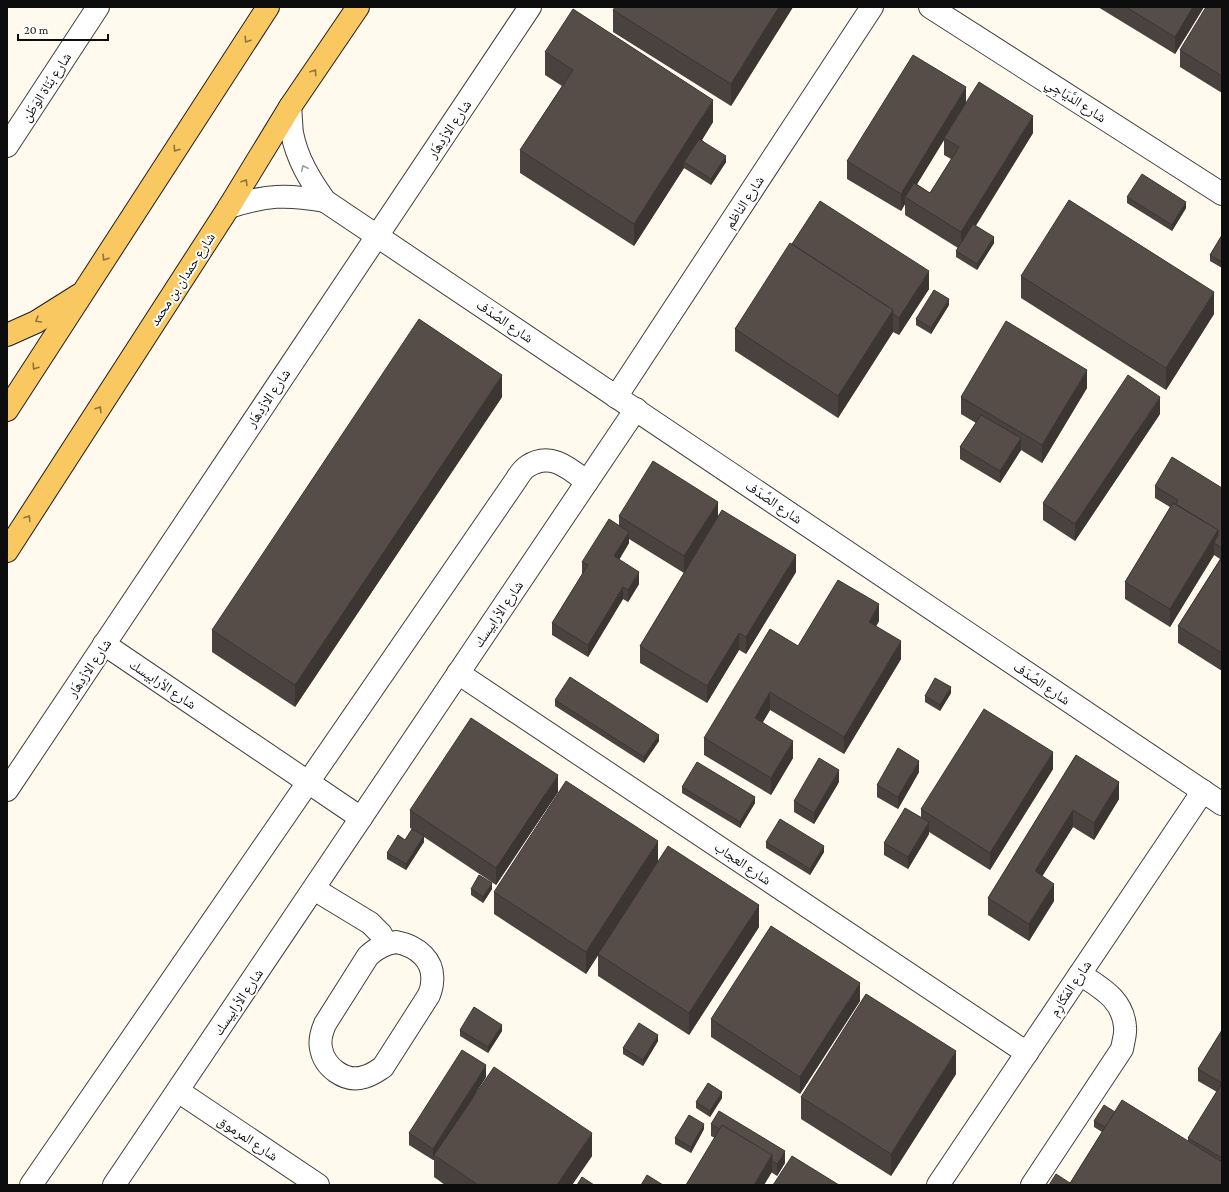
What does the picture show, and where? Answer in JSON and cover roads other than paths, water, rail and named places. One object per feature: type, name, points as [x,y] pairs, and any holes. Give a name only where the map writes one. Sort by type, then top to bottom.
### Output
[{"type":"main road","points":[[7,410],[268,7]]},
{"type":"main road","name":"شارع حمدان بن محمد","points":[[7,551],[229,207],[290,108],[358,7]]},
{"type":"main road","points":[[7,335],[36,322],[83,293]]},
{"type":"street","name":"شارع بُنَاة الوَطَن","points":[[7,146],[98,7]]},
{"type":"street","name":"شارع الازْدِهَار","points":[[7,790],[530,7]]},
{"type":"street","name":"شارع الناظم","points":[[616,397],[872,7]]},
{"type":"street","name":"شارع الدَّيَاجِي","points":[[930,7],[1222,194]]},
{"type":"street","name":"شارع الصَّدَف","points":[[290,108],[292,133],[299,157],[310,180],[325,201],[1222,804]]},
{"type":"street","name":"شارع الصَّدَف","points":[[229,207],[252,200],[276,196],[301,197],[325,201]]},
{"type":"street","name":"شارع الأرابيسك","points":[[114,1185],[636,410]]},
{"type":"street","points":[[31,1185],[516,480],[528,466],[540,461],[551,460],[564,465],[587,482]]},
{"type":"street","name":"شارع الأرابيسك","points":[[104,644],[361,818]]},
{"type":"street","name":"شارع العجاب","points":[[458,673],[1027,1053]]},
{"type":"street","name":"شارع المَكَارِم","points":[[938,1185],[1203,791]]},
{"type":"street","points":[[314,888],[370,923],[381,934],[386,944]]},
{"type":"street","points":[[396,942],[407,944],[426,958],[431,970],[432,983],[429,995],[383,1067],[374,1074],[363,1078],[352,1078],[331,1068],[324,1058],[321,1047],[321,1035],[325,1024],[368,956],[376,948],[386,944],[396,942]]},
{"type":"street","points":[[1032,1185],[1122,1049],[1125,1027],[1121,1009],[1110,994],[1080,974]]},
{"type":"street","name":"شارع المرموق","points":[[178,1091],[318,1185]]}]
